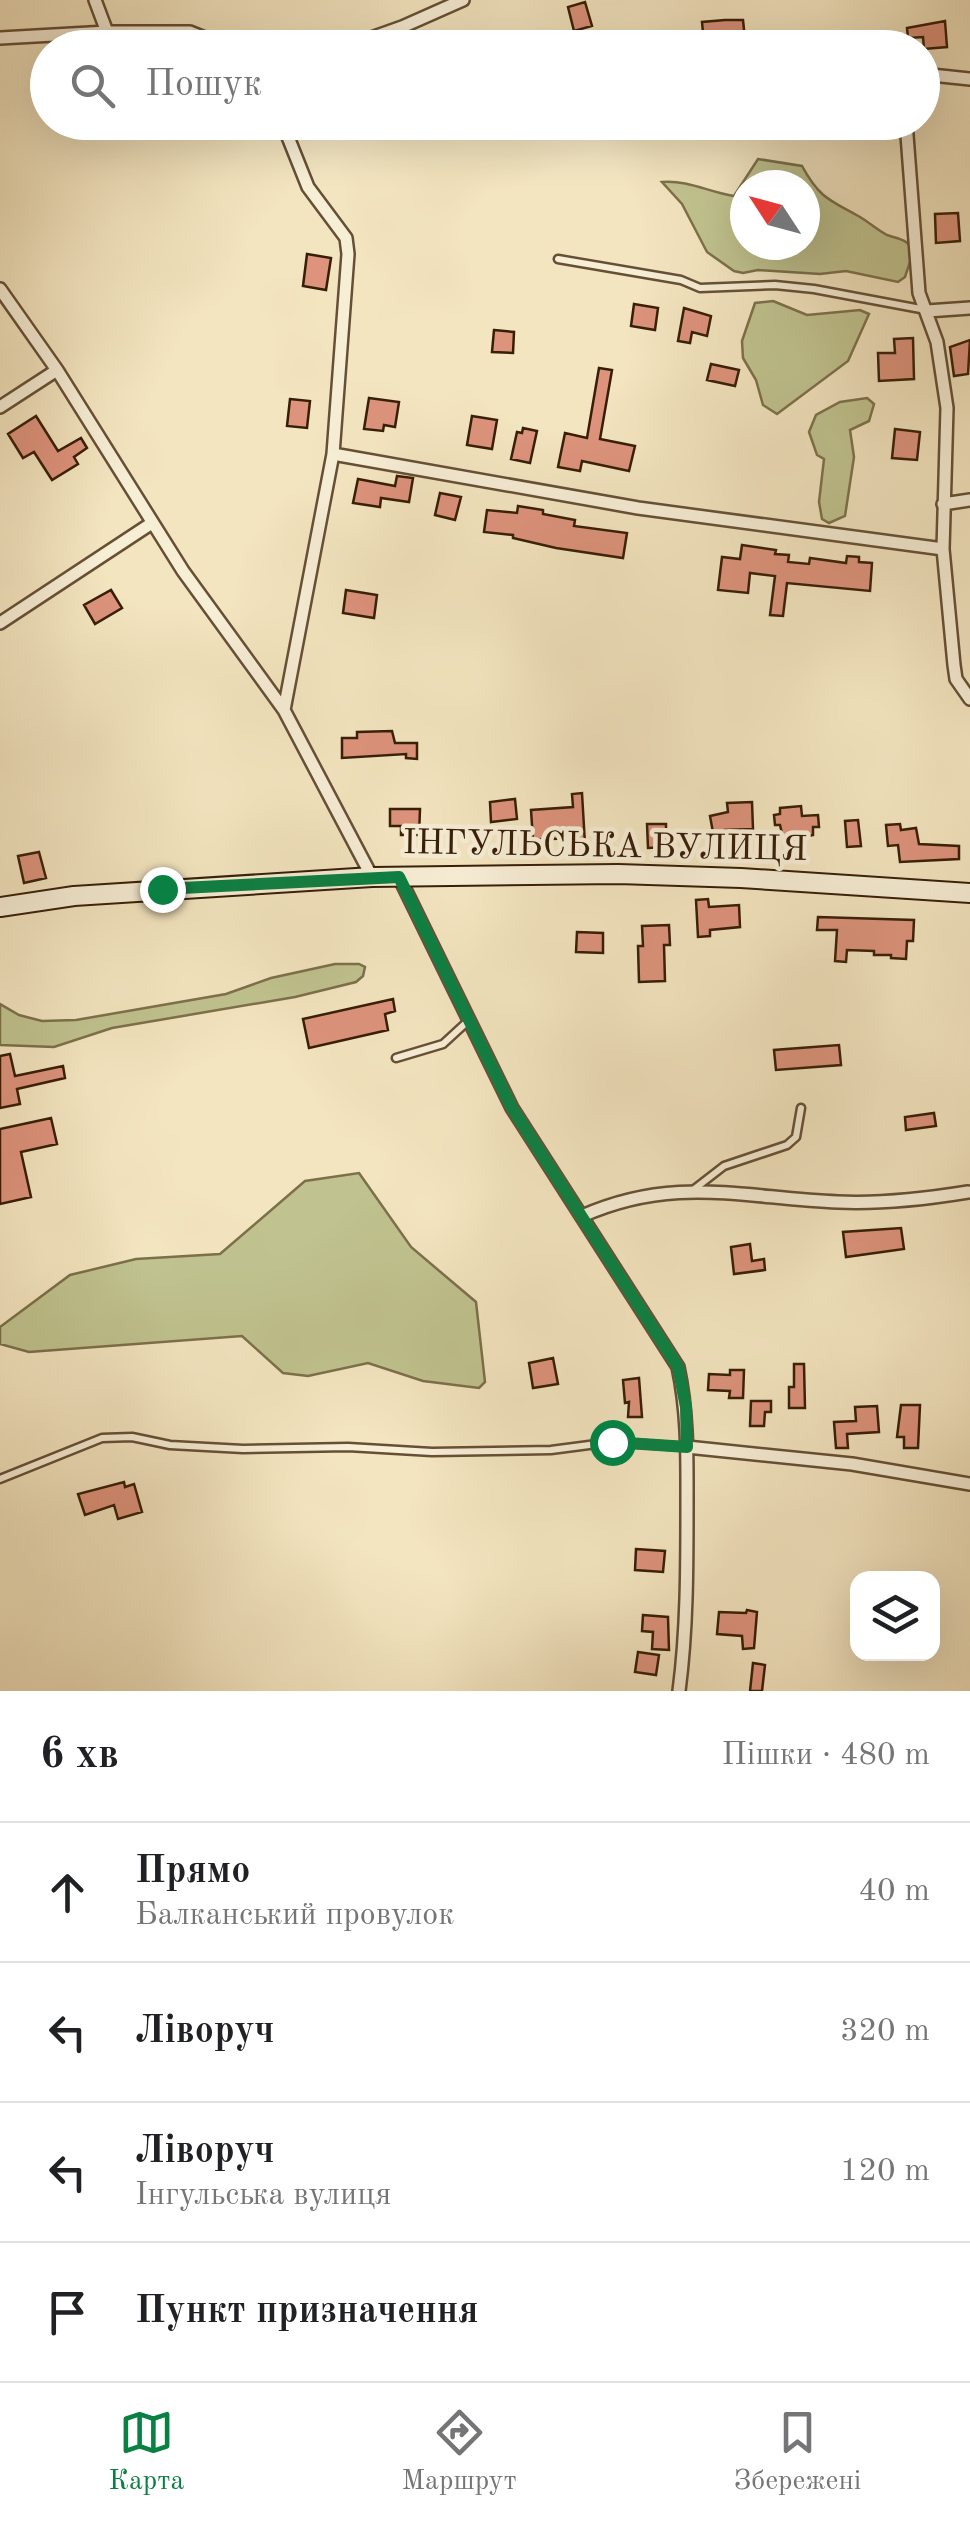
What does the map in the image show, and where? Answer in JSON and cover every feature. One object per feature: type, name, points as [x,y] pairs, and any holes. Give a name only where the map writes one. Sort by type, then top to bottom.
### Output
[{"type":"street","points":[[94,0],[106,30]]},
{"type":"street","points":[[394,30],[462,0]]},
{"type":"street","points":[[0,38],[30,36]]},
{"type":"street","points":[[940,76],[970,79]]},
{"type":"street","points":[[284,710],[333,454],[348,245],[308,188],[289,140]]},
{"type":"street","points":[[907,140],[918,292],[936,342],[947,408],[943,549],[956,679],[970,699]]},
{"type":"street","points":[[0,289],[56,370],[152,524],[284,710],[372,877]]},
{"type":"street","points":[[927,310],[970,308]]},
{"type":"street","points":[[0,407],[56,370]]},
{"type":"street","points":[[333,454],[638,508],[943,549]]},
{"type":"street","points":[[943,504],[970,500]]},
{"type":"street","points":[[0,623],[152,524]]},
{"type":"street","name":"ІНГУЛЬСЬКА ВУЛИЦЯ","points":[[0,907],[74,896],[372,877],[636,874],[970,893]]},
{"type":"street","points":[[399,877],[512,1108],[678,1367],[686,1407],[687,1447],[686,1598],[679,1691]]},
{"type":"street","points":[[582,1216],[620,1200],[658,1192],[692,1190],[841,1202],[908,1202],[969,1193]]},
{"type":"street","points":[[687,1447],[852,1464],[970,1484]]},
{"type":"lane","points":[[558,259],[681,280],[700,288],[774,284],[927,310]]},
{"type":"lane","points":[[396,1058],[443,1044],[468,1021]]},
{"type":"lane","points":[[692,1190],[724,1166],[788,1145],[796,1137],[802,1108]]},
{"type":"lane","points":[[0,1478],[102,1438],[132,1437],[170,1445],[225,1448],[348,1447],[432,1452],[550,1450],[612,1442],[687,1447]]},
{"type":"green space","points":[[758,159],[802,166],[804,170],[751,170]]},
{"type":"green space","points":[[662,182],[730,195],[730,260],[820,260],[820,192],[883,233],[911,246],[914,250],[905,277],[898,282],[846,271],[734,271],[707,252],[682,204]]},
{"type":"green space","points":[[773,301],[807,315],[860,310],[869,314],[848,361],[777,414],[763,405],[756,380],[743,358],[742,341],[755,303]]},
{"type":"green space","points":[[867,398],[874,404],[869,421],[850,430],[854,457],[845,516],[829,523],[822,519],[819,502],[824,459],[817,455],[809,432],[816,415],[840,402]]},
{"type":"green space","points":[[335,964],[359,964],[365,967],[363,976],[356,982],[295,997],[112,1028],[54,1047],[0,1045],[0,1004],[19,1015],[42,1021],[76,1020],[226,994],[271,978]]},
{"type":"green space","points":[[359,1173],[411,1247],[476,1302],[485,1382],[479,1388],[423,1381],[368,1363],[308,1376],[283,1373],[242,1336],[29,1352],[0,1344],[0,1327],[70,1275],[136,1259],[220,1254],[305,1181]]},
{"type":"building","points":[[585,2],[592,26],[574,30],[568,7]]},
{"type":"building","points":[[743,20],[744,30],[703,30],[702,22]]},
{"type":"building","points":[[945,21],[947,47],[940,48],[940,30],[907,28]]},
{"type":"building","points":[[958,213],[960,241],[936,243],[935,214]]},
{"type":"building","points":[[307,254],[331,258],[326,290],[303,286]]},
{"type":"building","points":[[634,304],[658,308],[655,330],[631,326]]},
{"type":"building","points":[[684,308],[711,316],[707,336],[692,332],[690,343],[678,341]]},
{"type":"building","points":[[494,330],[514,332],[513,353],[492,352]]},
{"type":"building","points":[[913,338],[914,379],[879,381],[878,353],[895,353],[894,339]]},
{"type":"building","points":[[970,340],[968,374],[954,376],[950,347]]},
{"type":"building","points":[[711,364],[739,370],[735,386],[707,380]]},
{"type":"building","points":[[599,368],[612,370],[600,439],[635,446],[629,471],[582,461],[580,471],[558,467],[565,433],[587,438]]},
{"type":"building","points":[[369,398],[399,402],[395,427],[384,425],[383,431],[364,429]]},
{"type":"building","points":[[290,399],[310,401],[307,428],[287,426]]},
{"type":"building","points":[[36,416],[58,451],[81,438],[87,448],[74,457],[78,464],[52,480],[34,452],[23,458],[8,434]]},
{"type":"building","points":[[472,416],[497,420],[492,449],[467,445]]},
{"type":"building","points":[[523,428],[537,431],[530,463],[511,459],[517,432],[522,433]]},
{"type":"building","points":[[895,429],[920,432],[917,460],[892,458]]},
{"type":"building","points":[[397,476],[413,478],[409,502],[381,498],[380,507],[353,503],[358,479],[395,486]]},
{"type":"building","points":[[440,493],[461,497],[455,520],[435,515]]},
{"type":"building","points":[[518,506],[575,520],[574,526],[627,533],[623,558],[484,532],[487,510],[517,513]]},
{"type":"building","points":[[742,545],[776,550],[775,554],[789,555],[788,562],[809,564],[810,558],[846,563],[847,556],[859,557],[859,562],[872,563],[870,591],[787,583],[783,616],[770,615],[775,576],[750,573],[748,593],[718,590],[722,557],[740,559]]},
{"type":"building","points":[[111,590],[122,608],[95,624],[84,605]]},
{"type":"building","points":[[346,590],[377,595],[374,618],[343,613]]},
{"type":"building","points":[[392,731],[395,743],[417,743],[417,759],[406,758],[406,754],[342,758],[342,738],[357,738],[357,732]]},
{"type":"building","points":[[582,793],[585,844],[572,845],[572,838],[533,840],[531,810],[573,807],[572,794]]},
{"type":"building","points":[[515,799],[517,819],[491,822],[490,802]]},
{"type":"building","points":[[752,802],[753,829],[725,830],[726,836],[714,838],[710,816],[728,812],[727,803]]},
{"type":"building","points":[[801,806],[802,816],[818,815],[819,827],[813,827],[813,835],[784,842],[774,815],[780,814],[780,808]]},
{"type":"building","points":[[390,809],[420,809],[419,835],[401,835],[401,826],[390,826]]},
{"type":"building","points":[[858,820],[861,846],[847,847],[845,821]]},
{"type":"building","points":[[647,824],[666,824],[666,847],[648,848]]},
{"type":"building","points":[[900,824],[901,830],[916,828],[919,844],[959,846],[959,859],[900,862],[898,845],[888,846],[886,825]]},
{"type":"building","points":[[39,852],[46,878],[24,883],[18,856]]},
{"type":"building","points":[[708,899],[709,907],[739,905],[740,927],[710,930],[710,936],[698,937],[696,900]]},
{"type":"building","points":[[818,917],[914,920],[913,941],[907,941],[906,959],[874,955],[874,951],[847,950],[846,962],[835,961],[837,930],[817,930]]},
{"type":"building","points":[[669,925],[670,945],[664,945],[665,981],[639,982],[642,926]]},
{"type":"building","points":[[577,932],[603,933],[603,953],[576,952]]},
{"type":"building","points":[[393,999],[395,1011],[385,1014],[388,1030],[309,1048],[303,1019]]},
{"type":"building","points":[[839,1045],[841,1065],[776,1070],[774,1050]]},
{"type":"building","points":[[10,1054],[15,1076],[63,1066],[65,1078],[17,1089],[20,1104],[0,1108],[0,1056]]},
{"type":"building","points":[[934,1113],[936,1126],[906,1130],[905,1117]]},
{"type":"building","points":[[51,1118],[57,1144],[21,1152],[31,1197],[0,1204],[0,1129]]},
{"type":"building","points":[[901,1228],[904,1249],[846,1257],[843,1232]]},
{"type":"building","points":[[750,1244],[752,1261],[764,1259],[765,1270],[734,1274],[731,1247]]},
{"type":"building","points":[[553,1358],[558,1384],[533,1388],[529,1363]]},
{"type":"building","points":[[794,1364],[804,1364],[805,1408],[789,1408]]},
{"type":"building","points":[[730,1370],[744,1370],[743,1398],[729,1398],[730,1391],[708,1390],[709,1374],[730,1375]]},
{"type":"building","points":[[639,1378],[642,1417],[628,1417],[623,1380]]},
{"type":"building","points":[[751,1401],[771,1401],[764,1426],[750,1426]]},
{"type":"building","points":[[901,1405],[920,1405],[918,1448],[904,1448],[904,1437],[897,1437]]},
{"type":"building","points":[[877,1406],[879,1432],[847,1434],[848,1448],[836,1448],[834,1422],[856,1421],[855,1407]]},
{"type":"building","points":[[124,1482],[125,1487],[134,1484],[142,1512],[118,1519],[114,1505],[85,1515],[78,1494]]},
{"type":"building","points":[[636,1549],[665,1551],[663,1572],[635,1570]]},
{"type":"building","points":[[719,1612],[757,1612],[754,1648],[743,1649],[742,1636],[717,1634]]},
{"type":"building","points":[[643,1615],[668,1617],[669,1650],[652,1649],[653,1632],[642,1631]]},
{"type":"building","points":[[638,1652],[659,1655],[656,1675],[635,1672]]},
{"type":"building","points":[[753,1663],[765,1665],[762,1691],[750,1691]]},
{"type":"route","points":[[162,889],[399,877],[512,1108],[678,1367],[686,1407],[687,1447],[612,1442]]}]
